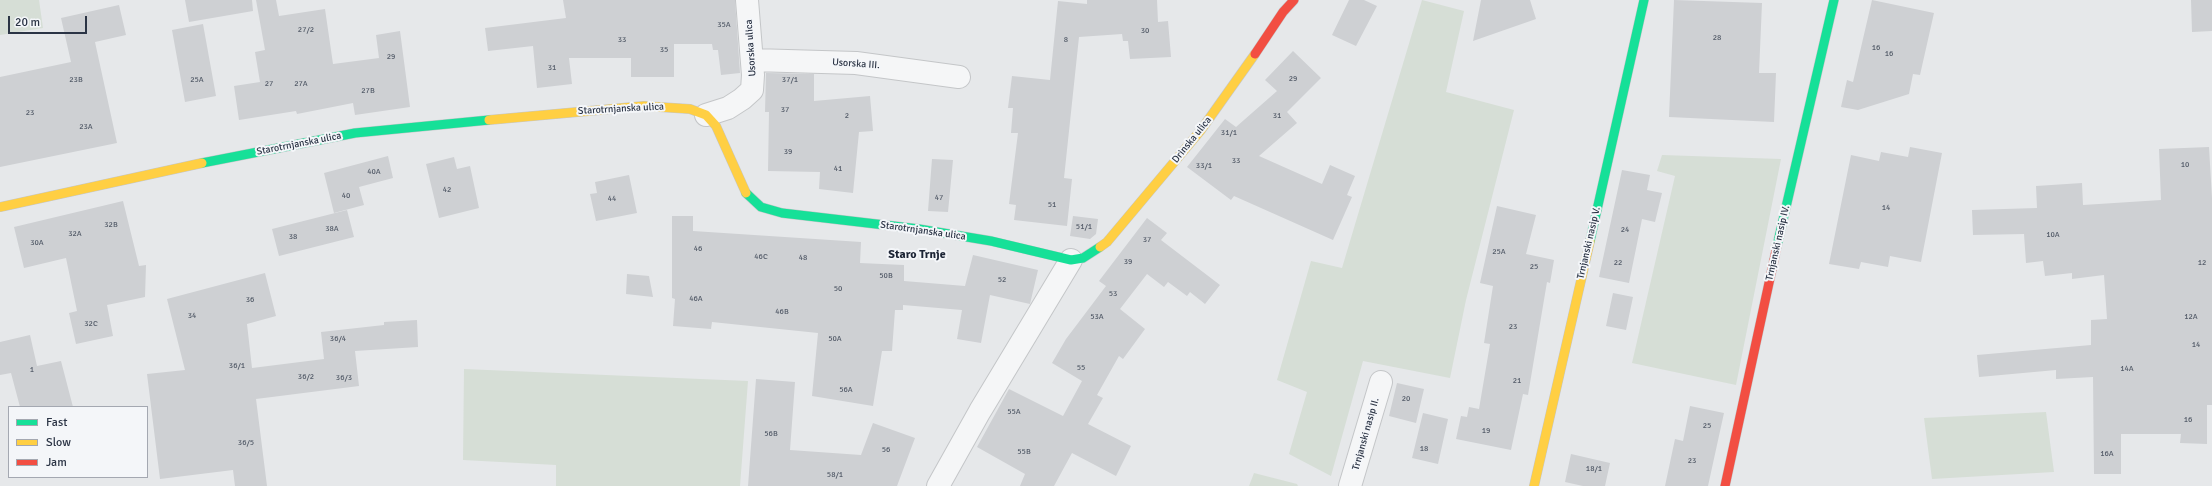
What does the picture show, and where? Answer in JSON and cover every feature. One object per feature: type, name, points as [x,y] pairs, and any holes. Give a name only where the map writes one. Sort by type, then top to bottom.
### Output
[{"type":"street","name":"Usorska ulica","points":[[706,115],[728,108],[742,100],[752,90],[752,60],[747,0]]},
{"type":"street","name":"Drinska ulica","points":[[1072,260],[1083,258],[1107,242],[1201,130],[1283,12],[1294,0]]},
{"type":"street","name":"Trnjanski nasip V.","points":[[1534,486],[1644,0]]},
{"type":"street","name":"Trnjanski nasip IV.","points":[[1725,486],[1776,249],[1834,0]]},
{"type":"street","name":"Usorska III.","points":[[752,60],[856,63],[959,77]]},
{"type":"street","name":"Starotrnjanska ulica","points":[[0,207],[220,159],[355,133],[644,106],[690,109],[706,115],[716,126],[723,138],[747,195],[762,207],[782,213],[919,229],[991,241],[1072,260]]},
{"type":"street","points":[[938,486],[980,411],[1072,260]]},
{"type":"street","name":"Trnjanski nasip II.","points":[[1350,486],[1380,382]]},
{"type":"shaded area","points":[[0,0],[39,0],[43,28],[0,35]]},
{"type":"shaded area","points":[[1422,0],[1464,11],[1446,92],[1514,110],[1466,300],[1450,378],[1363,361],[1331,476],[1289,454],[1307,392],[1277,380],[1311,261],[1342,268]]},
{"type":"shaded area","points":[[1662,155],[1781,159],[1736,385],[1632,363],[1675,176],[1657,171]]},
{"type":"shaded area","points":[[464,369],[748,381],[740,486],[556,486],[556,465],[463,460]]},
{"type":"shaded area","points":[[2046,412],[2054,472],[1932,479],[1924,418]]},
{"type":"shaded area","points":[[1254,473],[1297,484],[1298,486],[1249,486]]},
{"type":"building","points":[[185,0],[252,0],[253,11],[189,22]]},
{"type":"building","points":[[256,0],[276,0],[279,16],[325,9],[333,64],[379,58],[376,35],[400,31],[410,107],[355,115],[353,103],[297,114],[296,111],[239,120],[234,86],[260,82],[255,52],[265,50]]},
{"type":"building","points":[[563,0],[735,0],[740,73],[721,75],[718,50],[713,50],[712,44],[674,44],[674,77],[631,77],[631,58],[569,58],[572,84],[537,88],[533,46],[488,51],[485,28],[566,18]]},
{"type":"building","points":[[1087,0],[1157,0],[1158,22],[1168,21],[1171,57],[1130,59],[1128,41],[1123,41],[1122,34],[1079,37],[1064,178],[1072,179],[1067,226],[1014,220],[1016,205],[1009,204],[1018,133],[1011,133],[1013,108],[1008,108],[1012,76],[1050,80],[1058,1],[1087,4]]},
{"type":"building","points":[[1349,0],[1364,0],[1377,6],[1356,46],[1332,35]]},
{"type":"building","points":[[1481,0],[1530,0],[1536,19],[1473,41]]},
{"type":"building","points":[[1674,0],[1762,3],[1759,73],[1776,73],[1774,122],[1669,117]]},
{"type":"building","points":[[1872,0],[1934,13],[1920,75],[1913,74],[1909,94],[1858,110],[1841,107],[1847,80],[1853,82]]},
{"type":"building","points":[[2191,0],[2212,0],[2212,31],[2192,32]]},
{"type":"building","points":[[119,5],[126,35],[95,42],[117,143],[0,167],[0,77],[71,62],[61,18]]},
{"type":"building","points":[[203,24],[216,96],[185,102],[172,30]]},
{"type":"building","points":[[1293,51],[1321,78],[1287,112],[1297,123],[1259,156],[1322,184],[1330,165],[1355,176],[1347,195],[1352,197],[1333,240],[1234,196],[1231,200],[1187,167],[1225,119],[1236,127],[1277,91],[1265,80]]},
{"type":"building","points":[[766,73],[814,74],[814,101],[870,96],[873,131],[859,132],[853,193],[819,189],[820,172],[768,171],[769,112],[765,112]]},
{"type":"building","points":[[1910,147],[1942,153],[1921,262],[1890,256],[1888,267],[1861,262],[1859,269],[1829,264],[1851,155],[1879,161],[1881,152],[1908,157]]},
{"type":"building","points":[[2209,147],[2212,198],[2212,405],[2207,405],[2207,444],[2180,443],[2181,434],[2121,434],[2121,474],[2094,474],[2093,377],[2056,379],[2056,370],[1979,377],[1977,355],[2091,345],[2091,320],[2107,319],[2104,275],[2072,279],[2072,273],[2045,276],[2043,261],[2026,263],[2024,234],[1973,235],[1972,210],[2037,208],[2036,186],[2082,183],[2083,205],[2161,200],[2159,149]]},
{"type":"building","points":[[388,156],[393,178],[359,187],[364,205],[334,213],[324,173]]},
{"type":"building","points":[[454,157],[457,169],[470,166],[479,208],[439,218],[426,164]]},
{"type":"building","points":[[932,159],[953,160],[948,212],[928,211]]},
{"type":"building","points":[[1622,170],[1650,175],[1647,190],[1662,193],[1655,222],[1642,219],[1629,283],[1599,277]]},
{"type":"building","points":[[629,175],[637,213],[596,221],[590,194],[597,193],[595,182]]},
{"type":"building","points":[[123,201],[139,266],[146,265],[145,297],[107,305],[113,336],[76,344],[69,313],[77,311],[66,258],[24,268],[14,227]]},
{"type":"building","points":[[1497,206],[1536,215],[1526,254],[1554,260],[1550,283],[1547,282],[1528,395],[1523,394],[1511,450],[1456,439],[1461,416],[1467,417],[1469,407],[1479,409],[1490,344],[1484,343],[1493,286],[1480,283]]},
{"type":"building","points":[[347,210],[354,237],[279,256],[272,229]]},
{"type":"building","points":[[672,216],[693,216],[693,231],[861,242],[860,263],[904,265],[904,281],[965,286],[973,255],[1038,270],[1030,304],[990,295],[981,343],[957,339],[962,310],[903,305],[903,310],[895,310],[892,351],[882,351],[873,406],[812,396],[818,333],[712,322],[711,329],[673,326],[675,299],[672,298]]},
{"type":"building","points":[[1073,216],[1098,219],[1096,234],[1090,239],[1070,236]]},
{"type":"building","points":[[1147,218],[1167,233],[1161,240],[1220,285],[1205,304],[1190,292],[1187,296],[1168,282],[1164,287],[1147,274],[1120,309],[1145,329],[1123,359],[1119,356],[1097,395],[1103,398],[1088,424],[1131,446],[1116,476],[1072,453],[1054,486],[1020,486],[1025,474],[977,447],[1009,389],[1063,416],[1082,381],[1052,363],[1066,339],[1106,286],[1099,281]]},
{"type":"building","points":[[265,273],[276,316],[247,324],[252,368],[324,359],[321,332],[384,325],[384,322],[417,320],[418,347],[355,351],[359,386],[256,399],[267,486],[235,486],[233,470],[160,479],[147,374],[185,370],[167,299]]},
{"type":"building","points":[[627,274],[649,276],[653,297],[626,294]]},
{"type":"building","points":[[1613,293],[1633,297],[1626,330],[1606,326]]},
{"type":"building","points":[[30,335],[37,366],[61,361],[73,406],[20,406],[11,373],[0,375],[0,342]]},
{"type":"building","points":[[756,379],[795,382],[790,450],[861,455],[873,423],[915,438],[897,486],[748,486]]},
{"type":"building","points":[[1397,383],[1424,389],[1416,423],[1389,416]]},
{"type":"building","points":[[1690,406],[1724,413],[1708,486],[1665,486],[1675,439],[1683,441]]},
{"type":"building","points":[[1423,413],[1448,419],[1438,464],[1412,458]]},
{"type":"building","points":[[1571,454],[1610,463],[1605,486],[1583,486],[1565,482]]},
{"type":"traffic: fast","points":[[1590,241],[1644,0]]},
{"type":"traffic: fast","points":[[1777,246],[1834,0]]},
{"type":"traffic: fast","points":[[202,163],[355,133],[489,120]]},
{"type":"traffic: fast","points":[[746,193],[761,207],[782,213],[919,229],[991,241],[1071,260],[1083,258],[1100,247]]},
{"type":"traffic: slow","points":[[1100,247],[1107,242],[1201,130],[1255,54]]},
{"type":"traffic: slow","points":[[489,120],[644,106],[690,109],[706,115],[716,126],[746,193]]},
{"type":"traffic: slow","points":[[0,207],[202,163]]},
{"type":"traffic: slow","points":[[1534,486],[1590,241]]},
{"type":"traffic: jam","points":[[1255,54],[1283,12],[1294,0]]},
{"type":"traffic: jam","points":[[1725,486],[1777,246]]},
{"type":"district","name":"Staro Trnje","points":[[917,255]]}]
